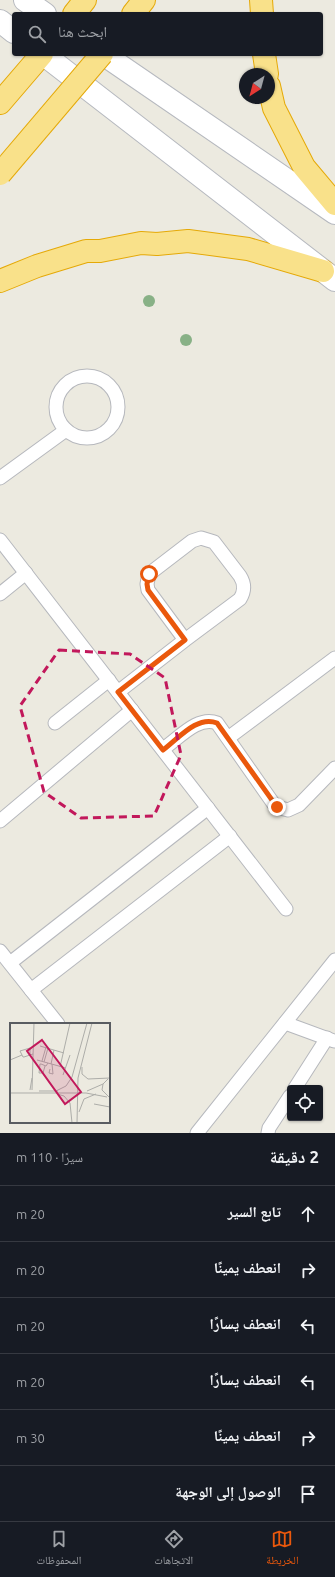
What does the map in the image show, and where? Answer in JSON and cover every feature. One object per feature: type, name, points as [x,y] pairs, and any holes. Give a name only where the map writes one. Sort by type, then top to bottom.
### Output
[{"type":"highway","points":[[76,12],[85,0]]},
{"type":"highway","points":[[135,12],[144,0]]},
{"type":"highway","points":[[261,0],[262,12]]},
{"type":"highway","points":[[0,103],[40,56]]},
{"type":"highway","points":[[0,174],[100,56]]},
{"type":"highway","points":[[264,56],[266,68]]},
{"type":"highway","points":[[273,104],[304,167],[335,204]]},
{"type":"highway","points":[[0,281],[37,266],[86,251],[100,251],[140,243],[157,244],[188,241],[248,249],[329,275]]},
{"type":"main road","points":[[25,0],[42,12]]},
{"type":"main road","points":[[0,21],[12,30]]},
{"type":"main road","points":[[45,56],[329,275]]},
{"type":"main road","points":[[105,56],[335,213]]},
{"type":"lane","points":[[84,376],[94,377],[103,381],[111,388],[117,402],[116,416],[112,426],[95,437],[85,438],[75,436],[66,430],[56,413],[56,402],[59,392],[65,384],[84,376]]},
{"type":"lane","points":[[0,478],[66,430]]},
{"type":"lane","points":[[118,692],[240,599],[244,590],[243,580],[214,542],[205,538],[192,541],[153,570],[147,579],[148,590],[185,640]]},
{"type":"lane","points":[[0,540],[286,909]]},
{"type":"lane","points":[[0,594],[26,573]]},
{"type":"lane","points":[[228,738],[335,658]]},
{"type":"lane","points":[[55,723],[110,680]]},
{"type":"lane","points":[[0,821],[132,710]]},
{"type":"lane","points":[[163,750],[202,721],[217,723],[273,803],[282,809],[288,810],[299,805],[335,768]]},
{"type":"lane","points":[[10,963],[208,808]]},
{"type":"lane","points":[[31,990],[230,836]]},
{"type":"lane","points":[[0,951],[57,1023]]},
{"type":"lane","points":[[197,1133],[335,960]]},
{"type":"lane","points":[[285,1023],[331,1040],[297,1085]]},
{"type":"lane","points":[[268,1133],[269,1128],[287,1101]]},
{"type":"highlighted area","points":[[59,650],[130,654],[165,678],[181,755],[154,816],[81,818],[44,792],[20,706]]},
{"type":"route","points":[[149,574],[147,579],[148,590],[185,640],[118,692],[163,750],[198,723],[208,720],[217,723],[277,807]]}]
